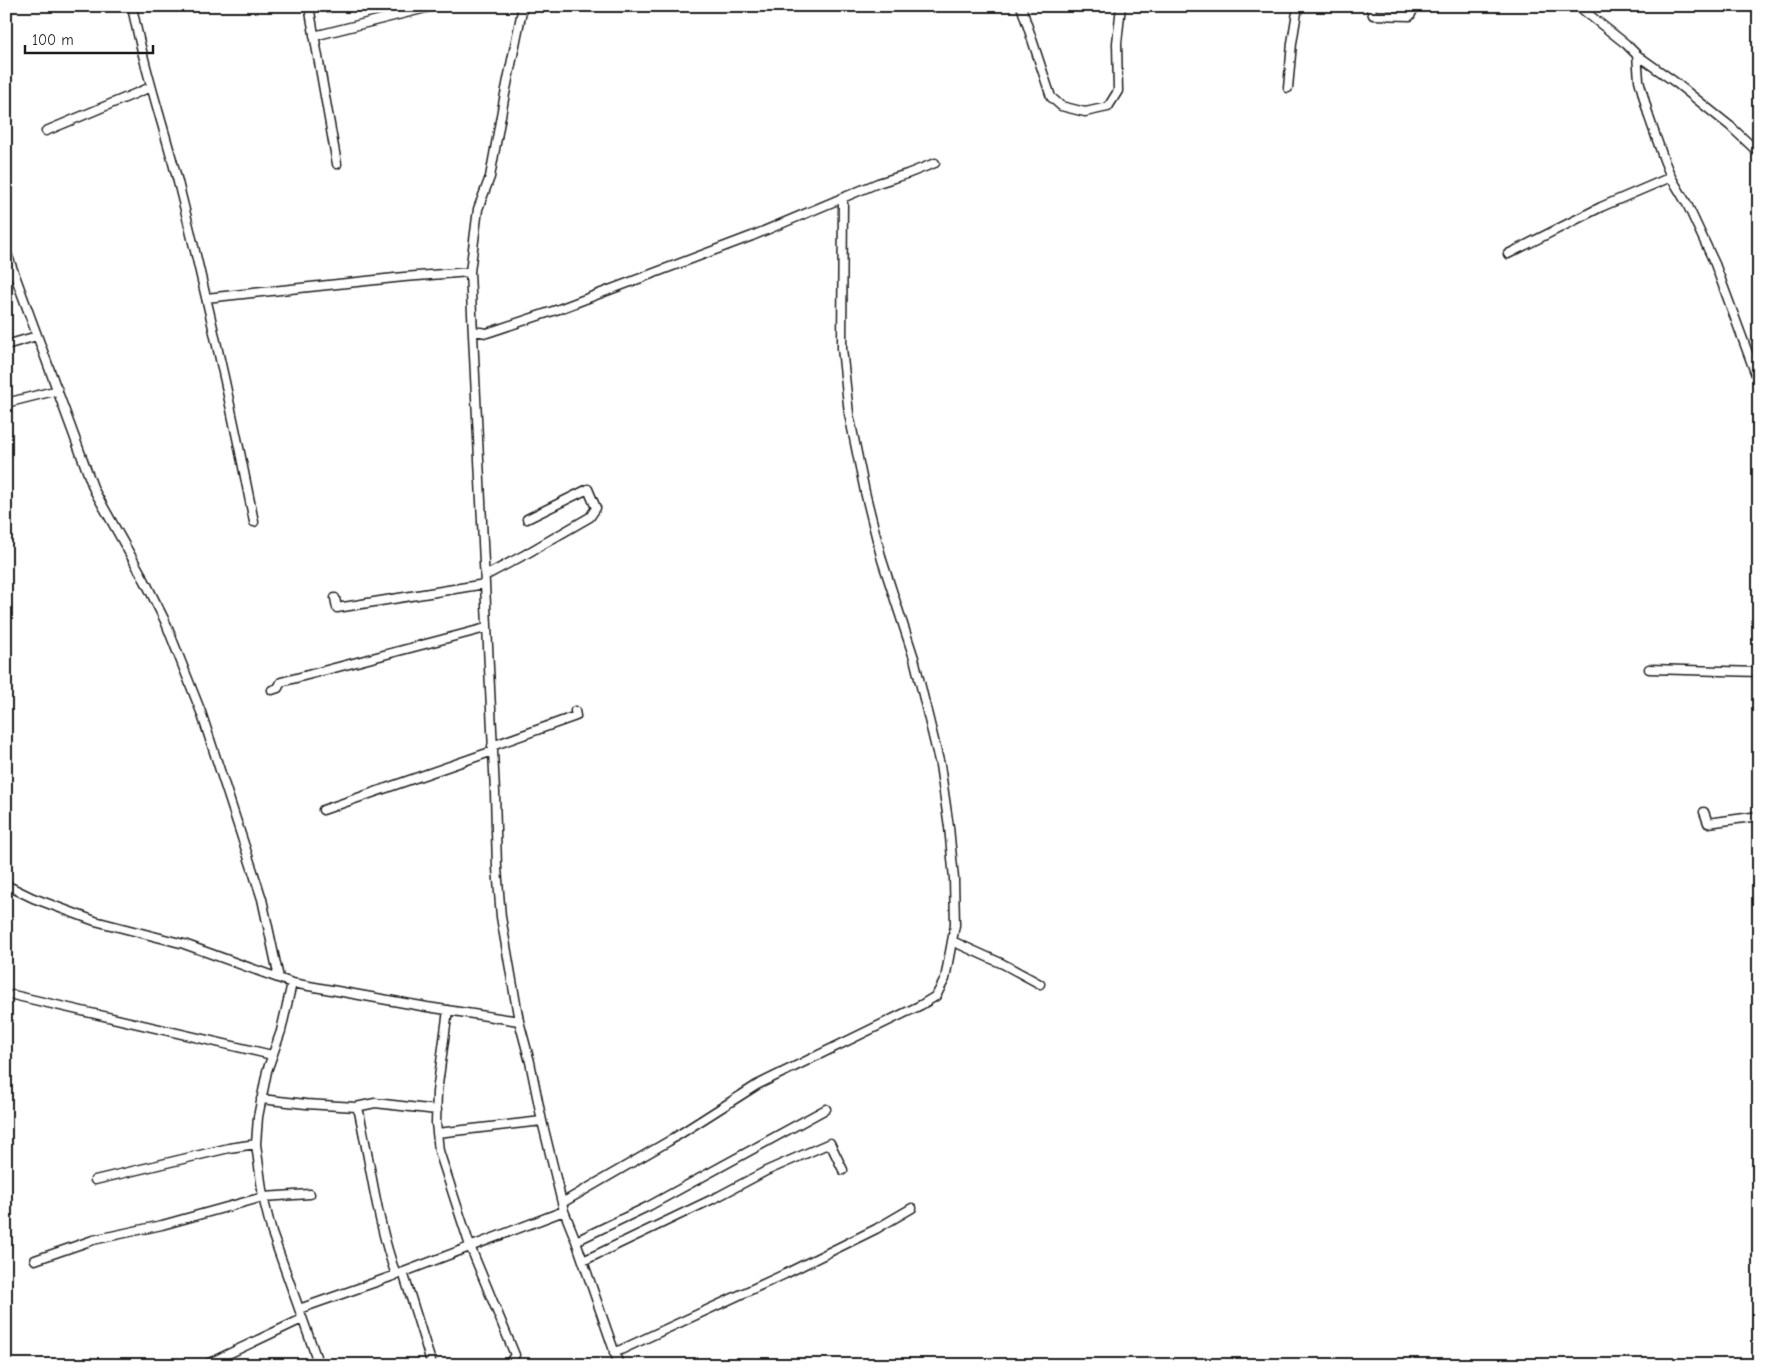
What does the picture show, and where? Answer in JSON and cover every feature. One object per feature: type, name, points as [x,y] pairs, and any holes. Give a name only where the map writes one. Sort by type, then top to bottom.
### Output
[{"type":"street","points":[[132,6],[206,298],[234,421],[254,522]]},
{"type":"street","points":[[309,6],[336,164]]},
{"type":"street","points":[[314,36],[434,6]]},
{"type":"street","points":[[523,6],[490,177],[478,209],[470,272],[497,868],[501,917],[520,1021],[563,1207],[619,1365]]},
{"type":"street","points":[[1021,6],[1051,97],[1061,106],[1084,112],[1108,107],[1118,91],[1117,43],[1121,20],[1120,6]]},
{"type":"street","points":[[1288,88],[1298,6]]},
{"type":"street","points":[[1370,6],[1373,15],[1410,16],[1415,6]]},
{"type":"street","points":[[1578,6],[1637,55],[1675,82],[1730,126],[1759,153]]},
{"type":"street","points":[[1637,55],[1639,80],[1646,108],[1671,177],[1687,204],[1715,264],[1759,383]]},
{"type":"street","points":[[46,131],[151,87]]},
{"type":"street","points":[[473,330],[487,332],[559,308],[752,236],[878,183],[936,163]]},
{"type":"street","points":[[1508,254],[1601,207],[1671,177]]},
{"type":"street","points":[[299,1309],[400,1274],[563,1207],[756,1084],[921,1005],[936,996],[945,979],[955,925],[954,879],[949,827],[940,765],[914,658],[882,560],[864,492],[849,414],[842,348],[843,198]]},
{"type":"street","points":[[6,251],[94,490],[165,621],[201,712],[262,900],[279,978]]},
{"type":"street","points":[[206,298],[470,272]]},
{"type":"street","points":[[6,345],[37,336]]},
{"type":"street","points":[[6,403],[58,390]]},
{"type":"street","points":[[335,598],[337,608],[485,580],[590,517],[596,508],[588,489],[527,519]]},
{"type":"street","points":[[272,690],[278,688],[281,682],[486,628]]},
{"type":"street","points":[[1649,668],[1759,672]]},
{"type":"street","points":[[323,810],[576,716],[575,711]]},
{"type":"street","points":[[1704,812],[1708,823],[1759,816]]},
{"type":"street","points":[[6,885],[33,898],[95,921],[184,944],[292,982],[520,1021]]},
{"type":"street","points":[[952,941],[1003,964],[1040,984]]},
{"type":"street","points":[[292,982],[282,1026],[267,1071],[258,1117],[256,1144],[263,1197],[272,1233],[319,1365]]},
{"type":"street","points":[[13,995],[272,1055]]},
{"type":"street","points":[[448,1010],[437,1110],[437,1133],[442,1159],[470,1246],[515,1355],[510,1362],[502,1365]]},
{"type":"street","points":[[261,1099],[356,1107],[375,1103],[437,1110]]},
{"type":"street","points":[[356,1107],[360,1117],[387,1248],[400,1274],[432,1365]]},
{"type":"street","points":[[576,1241],[649,1206],[826,1109]]},
{"type":"street","points":[[437,1133],[542,1121]]},
{"type":"street","points":[[583,1261],[719,1196],[766,1171],[830,1143],[844,1170]]},
{"type":"street","points":[[95,1180],[210,1152],[256,1144]]},
{"type":"street","points":[[35,1260],[93,1240],[171,1222],[263,1197],[310,1194]]},
{"type":"street","points":[[614,1353],[793,1270],[876,1229],[912,1208]]},
{"type":"street","points":[[205,1365],[302,1319]]}]
